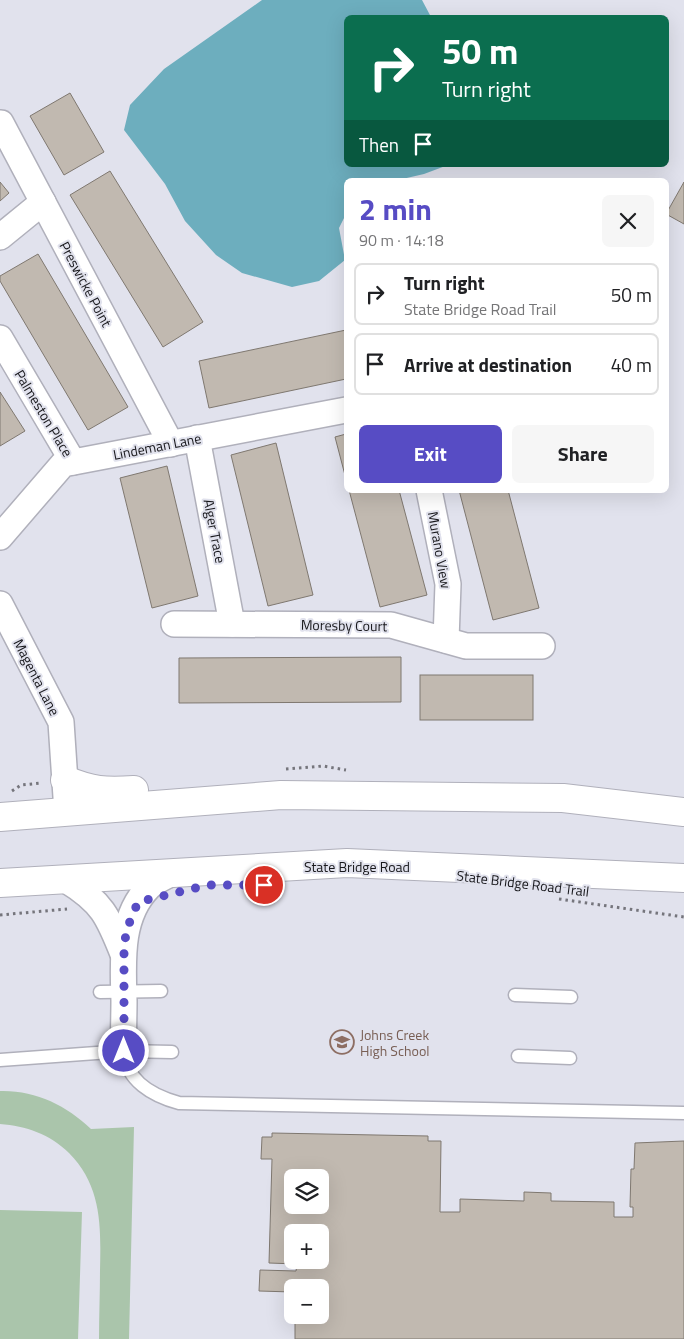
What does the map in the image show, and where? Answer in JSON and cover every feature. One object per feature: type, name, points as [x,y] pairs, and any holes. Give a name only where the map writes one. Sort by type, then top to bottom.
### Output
[{"type":"highway","points":[[65,780],[88,790],[111,792],[247,780],[274,788],[281,795]]},
{"type":"highway","points":[[0,817],[281,795],[564,798],[684,812]]},
{"type":"highway","name":"State Bridge Road","points":[[0,883],[347,863],[684,878]]},
{"type":"street","name":"Preswicke Point","points":[[1,124],[171,444]]},
{"type":"street","points":[[0,237],[43,202]]},
{"type":"street","name":"Palmeston Place","points":[[0,338],[74,462]]},
{"type":"street","name":"Lindeman Lane","points":[[0,537],[63,464],[344,410]]},
{"type":"street","name":"Alger Trace","points":[[198,438],[232,624]]},
{"type":"street","name":"Murano View","points":[[430,493],[448,584],[446,640]]},
{"type":"street","name":"Magenta Lane","points":[[0,604],[7,632],[61,722],[67,812]]},
{"type":"street","name":"Moresby Court","points":[[174,624],[392,625],[466,646],[542,646]]},
{"type":"street","points":[[124,1051],[112,991],[124,954],[126,931],[131,915],[150,886],[172,873]]},
{"type":"street","points":[[66,880],[84,891],[105,912],[124,954]]},
{"type":"lane","points":[[112,991],[160,991]]},
{"type":"lane","points":[[515,995],[571,997]]},
{"type":"lane","points":[[0,1060],[124,1051],[172,1052]]},
{"type":"lane","points":[[124,1051],[128,1068],[137,1081],[150,1092],[178,1103],[684,1114]]},
{"type":"lane","points":[[518,1056],[570,1058]]},
{"type":"path","name":"State Bridge Road Trail","points":[[552,898],[684,917]]},
{"type":"path","points":[[0,915],[99,906]]},
{"type":"green space","points":[[0,1091],[13,1091],[38,1096],[60,1106],[91,1129],[134,1127],[129,1339],[99,1339],[99,1223],[94,1193],[88,1179],[69,1153],[46,1136],[28,1129],[0,1124]]},
{"type":"green space","points":[[0,1210],[82,1212],[78,1339],[0,1339]]},
{"type":"water","points":[[262,0],[422,0],[430,15],[344,15],[344,167],[443,167],[407,178],[344,178],[344,218],[339,228],[344,261],[319,281],[292,287],[242,273],[216,255],[185,221],[165,184],[124,130],[130,105],[164,69]]},
{"type":"building","points":[[70,93],[104,152],[64,175],[30,116]]},
{"type":"building","points":[[110,171],[203,322],[163,347],[70,195]]},
{"type":"building","points":[[0,182],[9,193],[0,201]]},
{"type":"building","points":[[684,182],[684,224],[669,216],[669,209]]},
{"type":"building","points":[[38,254],[128,407],[88,430],[0,281],[0,276]]},
{"type":"building","points":[[344,330],[344,379],[209,408],[199,361]]},
{"type":"building","points":[[0,392],[25,431],[0,446]]},
{"type":"building","points":[[344,435],[344,471],[335,437]]},
{"type":"building","points":[[276,443],[313,595],[268,606],[231,455]]},
{"type":"building","points":[[167,466],[198,596],[152,608],[120,478]]},
{"type":"building","points":[[350,493],[400,493],[427,595],[380,607]]},
{"type":"building","points":[[460,493],[509,493],[539,608],[493,620]]},
{"type":"building","points":[[401,657],[401,702],[179,703],[179,658]]},
{"type":"building","points":[[420,675],[533,675],[533,720],[420,720]]},
{"type":"building","points":[[272,1133],[428,1136],[428,1141],[441,1141],[440,1212],[460,1212],[460,1199],[524,1201],[524,1192],[551,1193],[551,1201],[614,1202],[614,1217],[633,1217],[633,1207],[630,1207],[631,1169],[634,1169],[635,1143],[684,1141],[684,1339],[295,1339],[295,1324],[329,1324],[329,1279],[284,1279],[284,1292],[259,1291],[260,1270],[296,1271],[296,1269],[329,1269],[329,1224],[284,1224],[284,1264],[269,1263],[272,1159],[261,1159],[262,1137],[272,1137]]},
{"type":"place","name":"Johns Creek High School","points":[[342,1042]]},
{"type":"route","points":[[124,1051],[124,954],[126,931],[138,902],[208,885],[264,885]]}]
